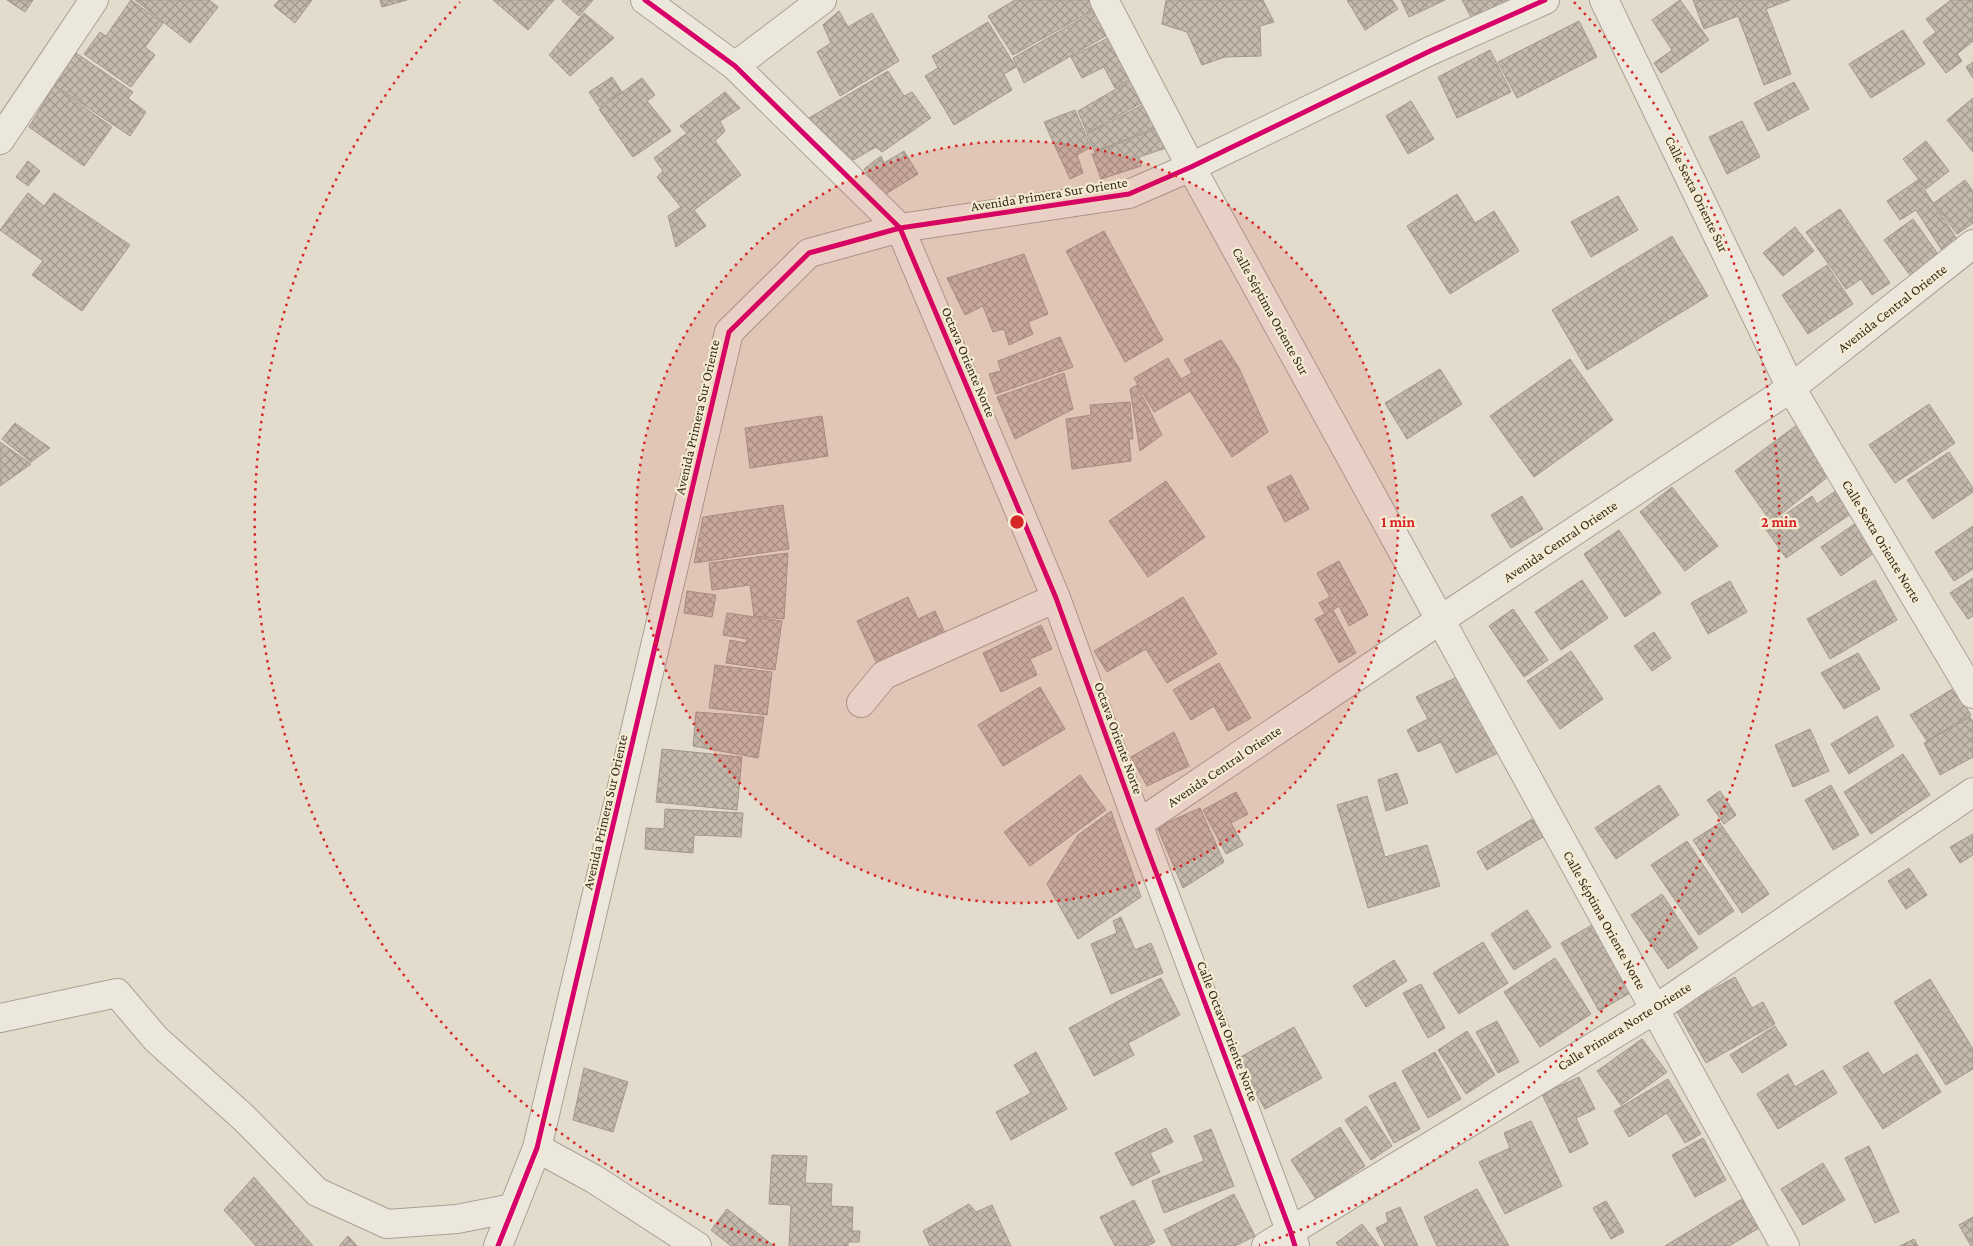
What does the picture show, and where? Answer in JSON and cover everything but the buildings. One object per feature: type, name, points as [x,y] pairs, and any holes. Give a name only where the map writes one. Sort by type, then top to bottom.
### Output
[{"type":"street","points":[[0,140],[94,0]]},
{"type":"street","name":"Octava Oriente Norte","points":[[645,0],[735,66],[900,228],[1056,598],[1138,824]]},
{"type":"street","points":[[735,66],[822,0]]},
{"type":"street","name":"Calle Séptima Oriente Sur","points":[[1104,0],[1192,167],[1440,620]]},
{"type":"street","name":"Avenida Primera Sur Oriente","points":[[498,1246],[537,1148],[729,332],[808,253],[900,228],[1129,194],[1192,167],[1430,51],[1545,0]]},
{"type":"street","name":"Calle Sexta Oriente Sur","points":[[1604,0],[1791,388]]},
{"type":"street","name":"Avenida Central Oriente","points":[[1138,824],[1440,620],[1791,388],[1973,244]]},
{"type":"street","name":"Calle Sexta Oriente Norte","points":[[1791,388],[1973,694]]},
{"type":"street","points":[[861,703],[884,675],[1056,598]]},
{"type":"street","name":"Calle Séptima Oriente Norte","points":[[1440,620],[1785,1246]]},
{"type":"street","name":"Calle Primera Norte Oriente","points":[[1266,1246],[1292,1238],[1654,1010],[1973,792]]},
{"type":"street","name":"Calle Octava Oriente Norte","points":[[1138,824],[1292,1238]]},
{"type":"street","points":[[0,1018],[118,993],[156,1039],[244,1118],[317,1192],[388,1224],[457,1219],[513,1208]]},
{"type":"street","points":[[537,1148],[594,1180],[697,1246]]},
{"type":"cycle path","points":[[645,0],[735,66],[900,228],[1056,598],[1295,1246]]},
{"type":"cycle path","points":[[498,1246],[537,1148],[729,332],[809,253],[900,228],[1129,194],[1191,167],[1430,51],[1545,0]]}]
